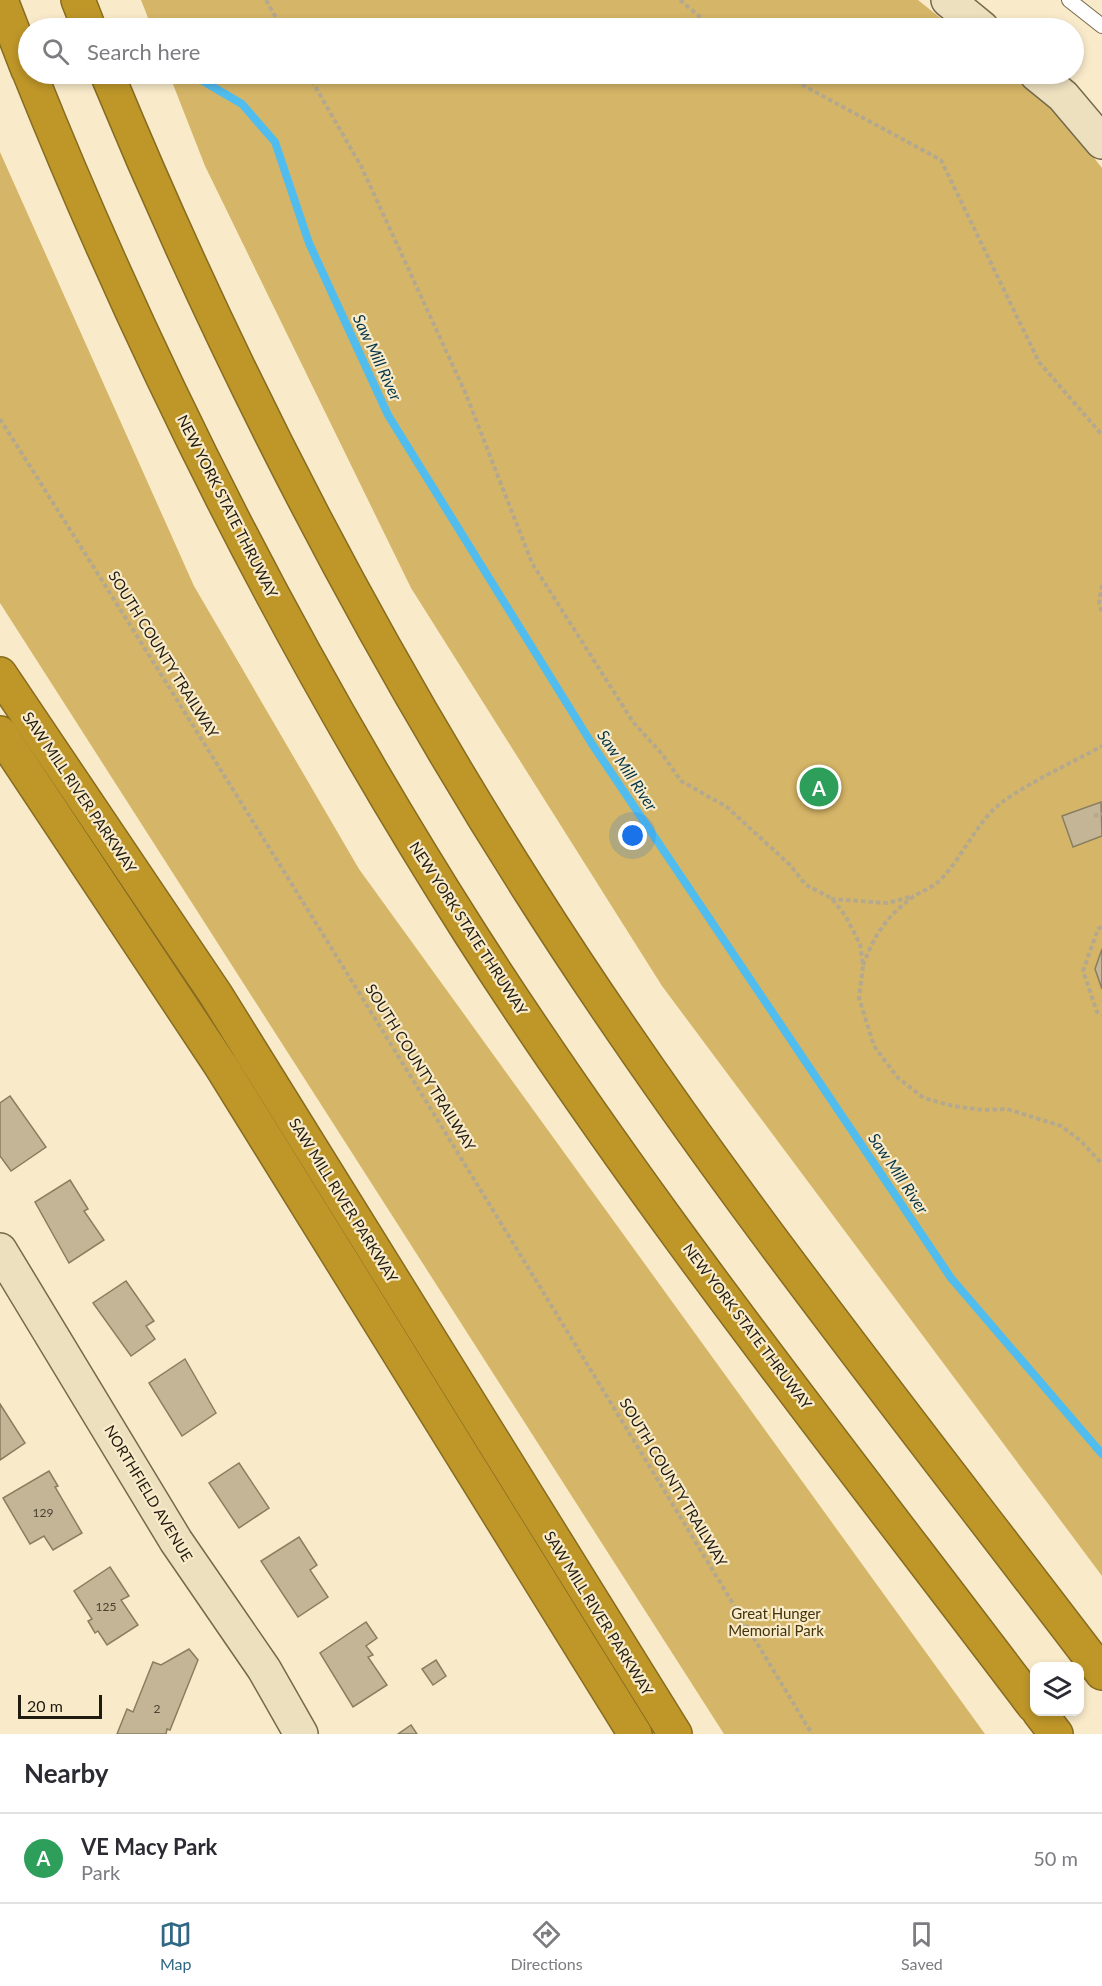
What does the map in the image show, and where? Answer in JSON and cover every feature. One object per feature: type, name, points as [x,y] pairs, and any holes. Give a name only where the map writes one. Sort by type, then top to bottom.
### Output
[{"type":"highway","name":"NEW YORK STATE THRUWAY","points":[[1,0],[18,44]]},
{"type":"highway","points":[[78,0],[85,18]]},
{"type":"highway","name":"NEW YORK STATE THRUWAY","points":[[34,84],[130,306],[219,492],[315,673],[418,850],[528,1020],[647,1191],[1030,1699]]},
{"type":"highway","points":[[111,84],[192,269],[279,450],[376,633],[488,824],[588,981],[705,1148],[1102,1673]]},
{"type":"highway","name":"SAW MILL RIVER PARKWAY","points":[[0,674],[216,995],[675,1734]]},
{"type":"highway","points":[[0,733],[220,1066],[635,1734]]},
{"type":"highway","points":[[1042,1716],[1056,1734]]},
{"type":"street","points":[[948,0],[970,18]]},
{"type":"street","points":[[1048,84],[1063,96],[1102,142]]},
{"type":"street","name":"NORTHFIELD AVENUE","points":[[0,1250],[176,1541],[264,1669],[301,1734]]},
{"type":"lane","points":[[1069,0],[1102,26]]},
{"type":"path","points":[[266,0],[276,18]]},
{"type":"path","points":[[680,0],[701,18]]},
{"type":"path","points":[[314,84],[361,166],[465,392],[532,563],[633,722],[662,754],[681,781],[727,807],[790,865],[806,885],[831,898],[860,903],[888,903],[915,895]]},
{"type":"path","points":[[800,84],[941,160],[1039,362],[1102,435]]},
{"type":"path","name":"SOUTH COUNTY TRAILWAY","points":[[0,419],[243,801],[812,1734]]},
{"type":"path","points":[[1102,585],[1099,603],[1102,612]]},
{"type":"path","points":[[1102,746],[1009,798],[992,811],[958,860],[938,883],[915,895],[891,914],[874,936],[863,966],[859,998],[874,1046],[898,1078],[924,1098],[953,1106],[983,1110],[1006,1108],[1061,1126],[1081,1141],[1102,1164]]},
{"type":"path","points":[[1094,816],[1102,813]]},
{"type":"path","points":[[831,898],[845,915],[860,944],[863,966]]},
{"type":"path","points":[[1102,927],[1098,929],[1083,970],[1097,1012],[1102,1015]]},
{"type":"green space","points":[[141,0],[918,0],[940,18],[148,18]]},
{"type":"green space","points":[[173,84],[1021,84],[1062,117],[1102,168],[1102,1576],[662,986],[411,588],[205,166]]},
{"type":"green space","name":"Great Hunger Memorial Park","points":[[0,152],[194,586],[359,869],[985,1734],[724,1734],[0,603]]},
{"type":"building","points":[[1101,802],[1102,836],[1073,847],[1062,816]]},
{"type":"building","points":[[1102,949],[1102,989],[1095,969]]},
{"type":"building","points":[[10,1096],[46,1147],[11,1171],[0,1156],[0,1103]]},
{"type":"building","points":[[70,1180],[88,1209],[84,1211],[104,1240],[69,1263],[35,1202]]},
{"type":"building","points":[[126,1281],[154,1321],[146,1326],[155,1339],[131,1356],[93,1303]]},
{"type":"building","points":[[185,1359],[216,1413],[182,1436],[149,1383]]},
{"type":"building","points":[[0,1404],[25,1443],[0,1460]]},
{"type":"building","points":[[239,1463],[269,1508],[239,1528],[209,1483]]},
{"type":"building","points":[[49,1471],[58,1486],[55,1487],[82,1533],[53,1550],[44,1536],[30,1544],[3,1498]]},
{"type":"building","points":[[299,1537],[317,1565],[310,1570],[328,1597],[298,1617],[261,1561]]},
{"type":"building","points":[[110,1567],[129,1596],[121,1600],[138,1625],[107,1645],[98,1631],[95,1633],[88,1621],[92,1619],[74,1591]]},
{"type":"building","points":[[366,1622],[377,1638],[366,1646],[373,1655],[368,1657],[387,1685],[353,1707],[320,1653]]},
{"type":"building","points":[[189,1649],[198,1660],[170,1730],[167,1729],[166,1734],[117,1734],[127,1709],[133,1712],[153,1662],[161,1665]]},
{"type":"building","points":[[436,1660],[446,1676],[433,1685],[422,1669]]},
{"type":"building","points":[[411,1725],[417,1734],[398,1734]]},
{"type":"waterway","name":"Saw Mill River","points":[[208,84],[242,104],[275,142],[309,243],[388,415],[592,744],[951,1278],[1102,1454]]},
{"type":"place","name":"VE Macy Park","points":[[819,787]]}]
